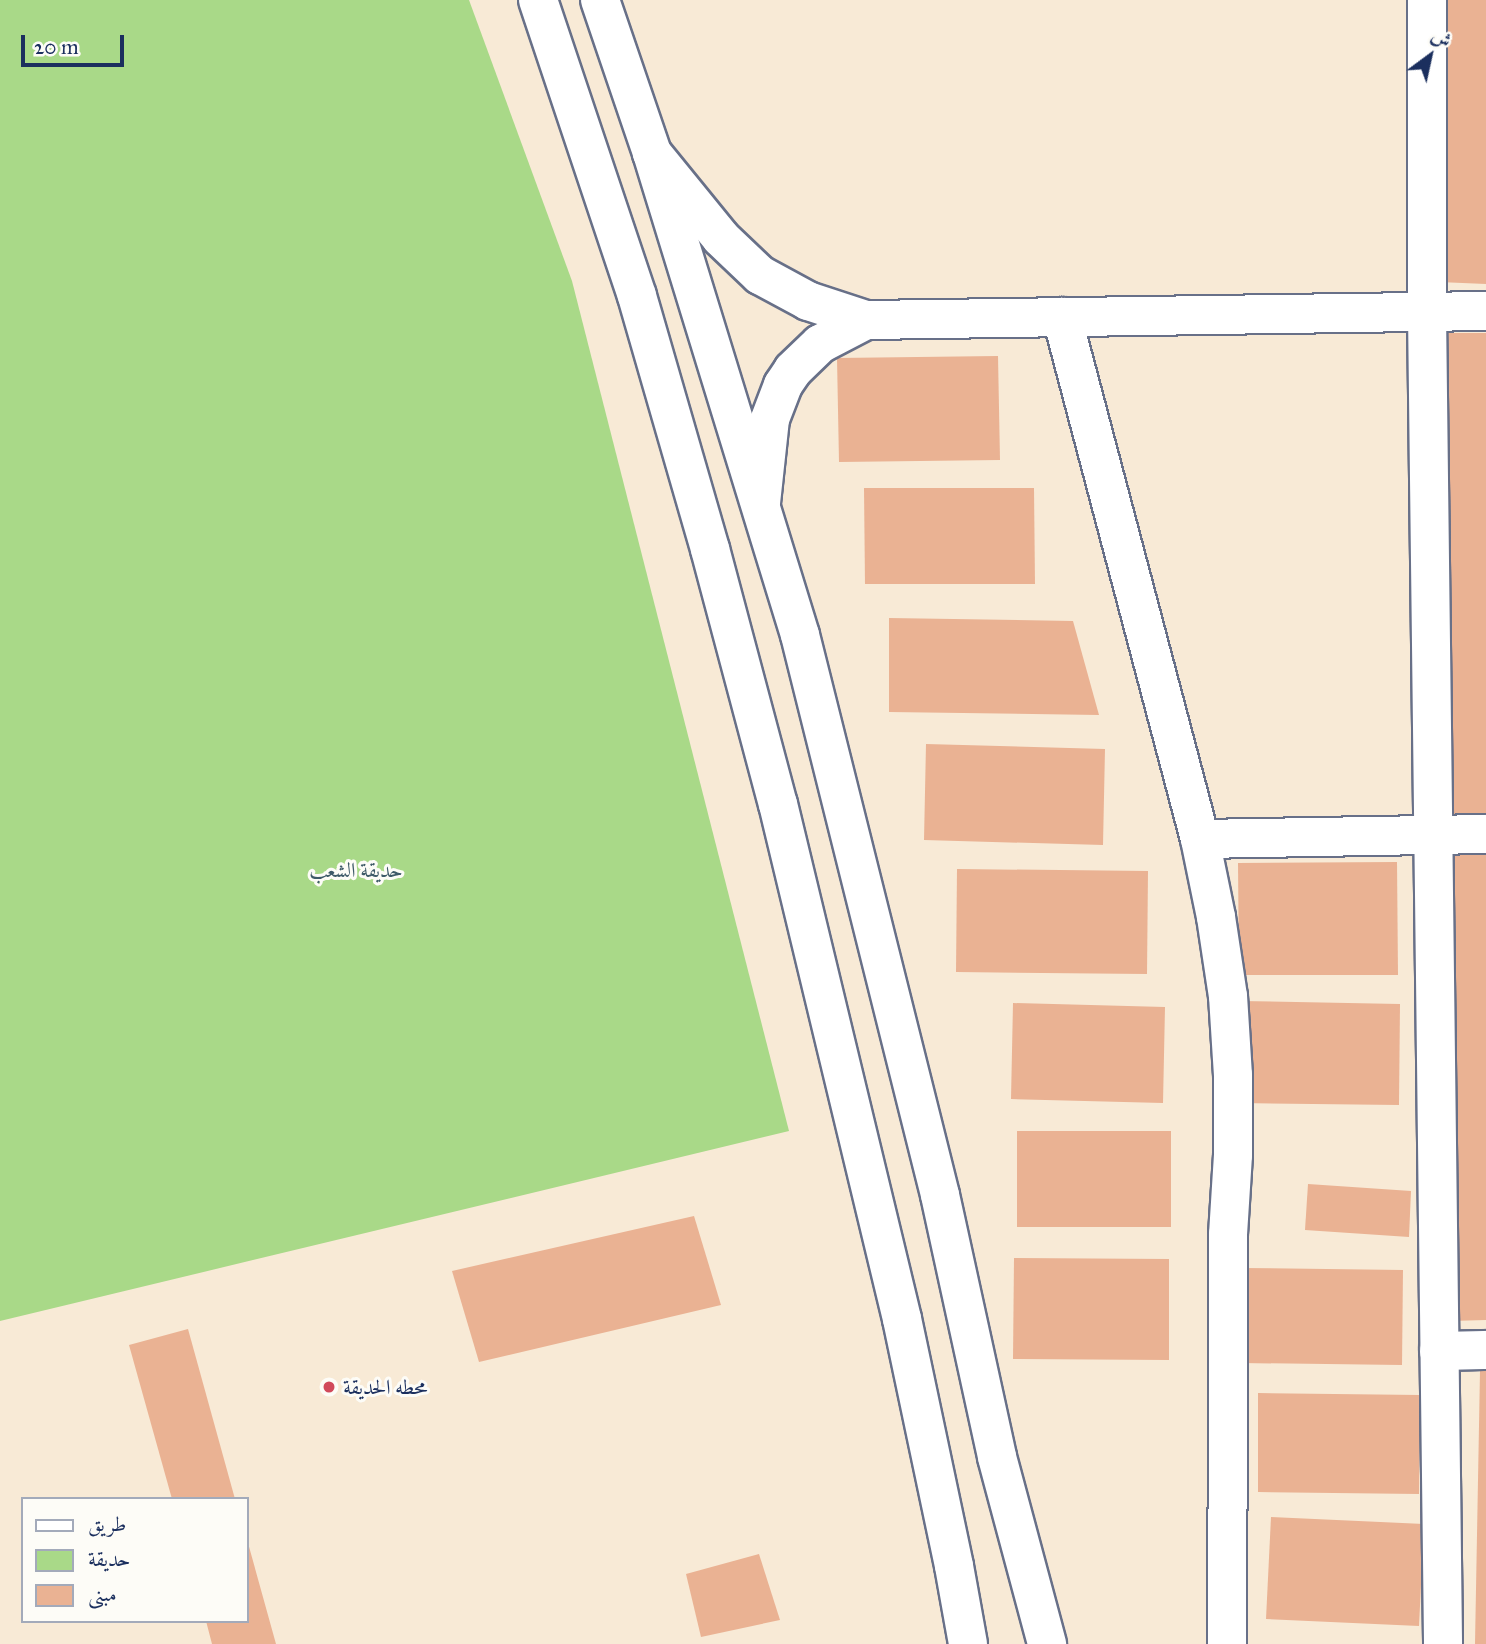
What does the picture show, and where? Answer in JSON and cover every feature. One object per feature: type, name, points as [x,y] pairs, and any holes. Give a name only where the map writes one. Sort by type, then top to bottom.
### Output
[{"type":"street","points":[[538,0],[637,296],[775,791],[895,1291],[968,1644]]},
{"type":"street","points":[[600,0],[652,153],[800,635],[873,915],[940,1195],[994,1444],[1047,1644]]},
{"type":"street","points":[[1427,0],[1427,312],[1443,1644]]},
{"type":"street","points":[[652,153],[721,238],[761,275],[808,301],[866,320],[1486,311]]},
{"type":"street","points":[[1062,317],[1200,839],[1222,956],[1233,1075],[1233,1155],[1227,1247],[1227,1644]]},
{"type":"street","points":[[761,503],[770,419],[783,385],[793,370],[820,344],[866,320]]},
{"type":"street","points":[[1200,839],[1486,834]]},
{"type":"street","points":[[1439,1351],[1486,1350]]},
{"type":"green space","name":"حديقة الشعب","points":[[0,0],[469,0],[572,281],[789,1131],[0,1321]]},
{"type":"building","points":[[1442,0],[1486,0],[1486,284],[1439,282]]},
{"type":"building","points":[[1448,333],[1486,333],[1486,815],[1448,816]]},
{"type":"building","points":[[998,356],[1000,460],[839,462],[837,358]]},
{"type":"building","points":[[864,488],[1034,488],[1035,584],[865,584]]},
{"type":"building","points":[[889,618],[1073,621],[1099,715],[889,712]]},
{"type":"building","points":[[926,744],[1105,749],[1103,845],[924,840]]},
{"type":"building","points":[[1444,850],[1486,850],[1486,1320],[1450,1321]]},
{"type":"building","points":[[1397,862],[1398,975],[1239,975],[1238,863]]},
{"type":"building","points":[[957,869],[1148,871],[1147,974],[956,972]]},
{"type":"building","points":[[1240,1001],[1400,1004],[1399,1105],[1239,1103]]},
{"type":"building","points":[[1013,1003],[1165,1007],[1163,1103],[1011,1099]]},
{"type":"building","points":[[1017,1131],[1171,1131],[1171,1227],[1017,1227]]},
{"type":"building","points":[[1308,1184],[1411,1191],[1409,1237],[1305,1230]]},
{"type":"building","points":[[694,1216],[721,1305],[479,1362],[452,1271]]},
{"type":"building","points":[[1014,1258],[1169,1259],[1169,1360],[1013,1359]]},
{"type":"building","points":[[1242,1268],[1403,1270],[1402,1365],[1241,1363]]},
{"type":"building","points":[[188,1329],[234,1497],[171,1497],[129,1345]]},
{"type":"building","points":[[1480,1371],[1486,1371],[1486,1644],[1475,1644]]},
{"type":"building","points":[[1258,1393],[1420,1395],[1419,1494],[1258,1492]]},
{"type":"building","points":[[1271,1517],[1424,1524],[1419,1626],[1266,1619]]},
{"type":"building","points":[[248,1543],[276,1644],[212,1644],[207,1623],[248,1623]]},
{"type":"building","points":[[759,1554],[780,1620],[701,1637],[686,1574]]},
{"type":"place","name":"محطه الحديقة","points":[[329,1387]]}]
